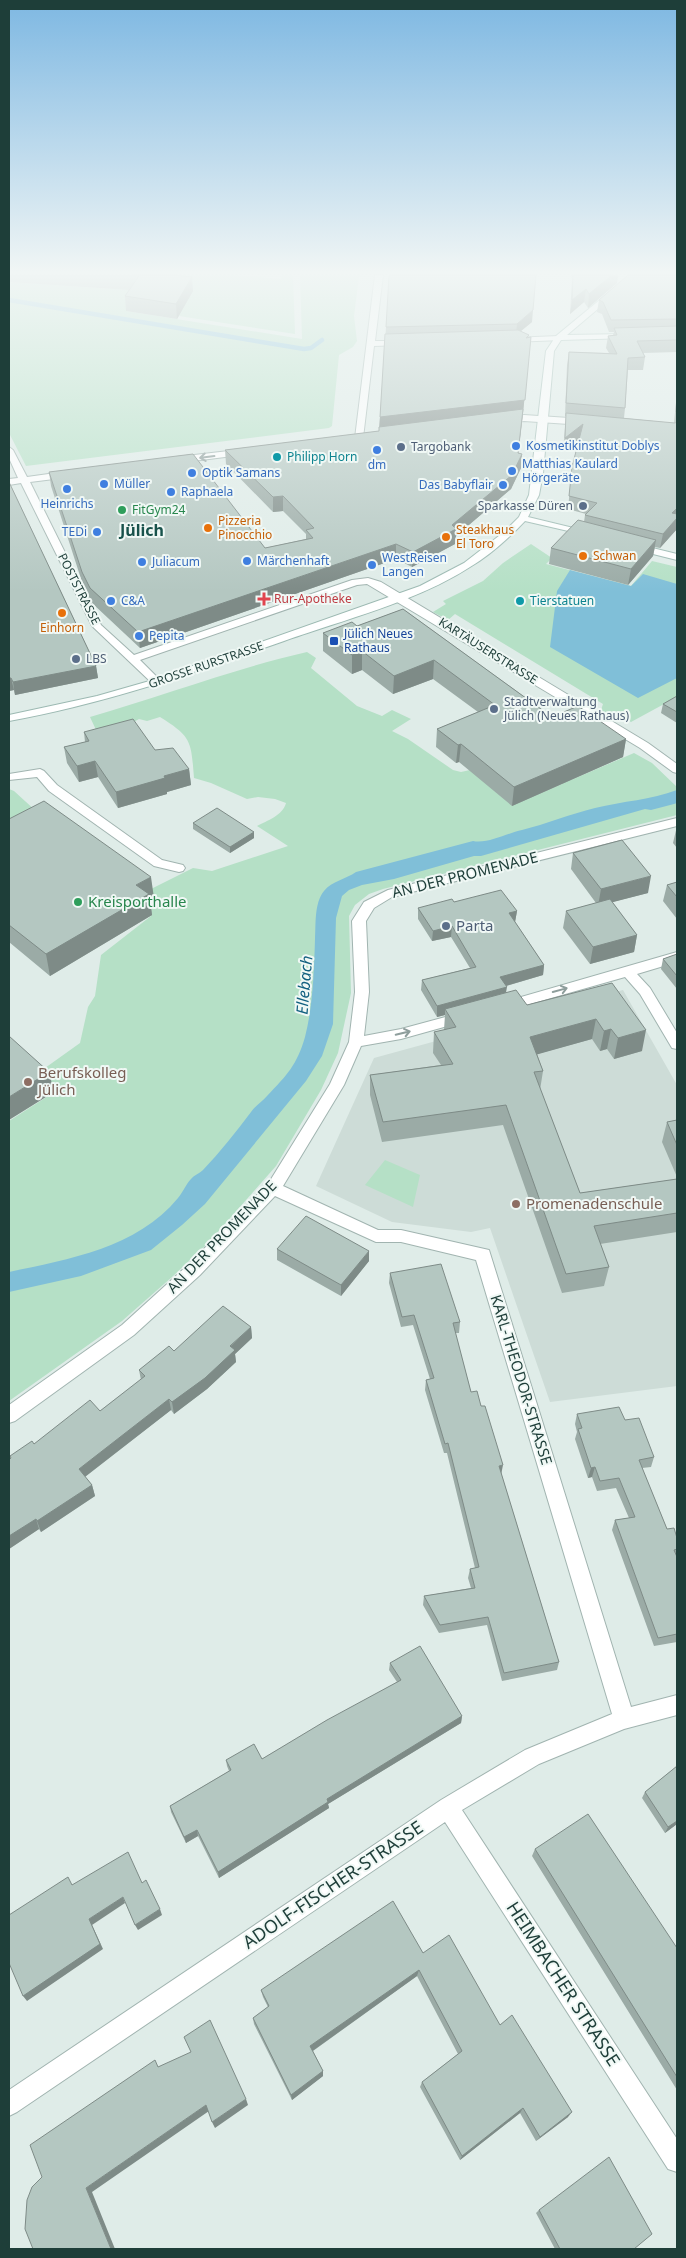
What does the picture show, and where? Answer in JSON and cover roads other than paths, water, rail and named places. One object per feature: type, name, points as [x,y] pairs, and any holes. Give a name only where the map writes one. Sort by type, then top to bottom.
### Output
[{"type":"street","points":[[359,438],[366,380]]},
{"type":"street","name":"GROSSE RURSTRASSE","points":[[9,718],[99,699],[157,682],[399,597],[437,582],[466,565],[507,534],[523,518],[535,490],[547,380]]},
{"type":"street","points":[[495,422],[524,418],[591,423]]},
{"type":"street","name":"POSTSTRASSE","points":[[9,450],[97,626],[157,682]]},
{"type":"street","points":[[167,462],[254,451]]},
{"type":"street","points":[[9,482],[81,472]]},
{"type":"street","points":[[523,518],[601,538]]},
{"type":"street","points":[[629,545],[677,557]]},
{"type":"street","points":[[132,659],[356,582],[368,581],[399,597]]},
{"type":"street","name":"KARTÄUSERSTRASSE","points":[[399,597],[628,735],[677,770]]},
{"type":"street","points":[[9,777],[40,773],[53,788],[158,863],[180,868]]},
{"type":"street","name":"AN DER PROMENADE","points":[[9,1415],[128,1330],[194,1270],[273,1188],[301,1146],[337,1085],[356,1042],[362,992],[359,921],[369,905],[388,894],[677,822]]},
{"type":"street","points":[[496,1008],[677,957]]},
{"type":"street","points":[[628,972],[644,991],[677,1044]]},
{"type":"street","points":[[356,1042],[401,1034],[477,1013]]},
{"type":"street","name":"KARL-THEODOR-STRASSE","points":[[273,1188],[376,1236],[401,1236],[483,1255],[624,1718]]},
{"type":"street","name":"ADOLF-FISCHER-STRASSE","points":[[9,2104],[448,1807],[532,1757],[624,1718],[677,1705]]},
{"type":"street","name":"HEIMBACHER STRASSE","points":[[448,1807],[677,2160]]},
{"type":"water","points":[[570,570],[631,586],[643,574],[677,584],[677,678],[638,698],[550,647],[557,591]]},
{"type":"water","points":[[677,790],[677,803],[674,804],[651,810],[645,809],[481,856],[474,856],[349,890],[342,896],[336,918],[333,1024],[322,1056],[306,1081],[205,1204],[151,1250],[81,1276],[9,1292],[9,1272],[101,1249],[143,1229],[161,1215],[178,1198],[192,1178],[209,1163],[253,1110],[286,1075],[295,1062],[305,1037],[313,988],[317,908],[324,891],[331,885],[356,872],[473,841],[491,840],[595,808],[657,796]]},
{"type":"place","name":"Kosmetikinstitut Doblys","points":[[516,446]]},
{"type":"place","name":"Targobank","points":[[401,447]]},
{"type":"place","name":"dm","points":[[377,450]]},
{"type":"place","name":"Philipp Horn","points":[[277,457]]},
{"type":"place","name":"Matthias Kaulard Hörgeräte","points":[[512,471]]},
{"type":"place","name":"Optik Samans","points":[[192,473]]},
{"type":"place","name":"Müller","points":[[104,484]]},
{"type":"place","name":"Das Babyflair","points":[[503,485]]},
{"type":"place","name":"Heinrichs","points":[[67,489]]},
{"type":"place","name":"Raphaela","points":[[171,492]]},
{"type":"place","name":"Sparkasse Düren","points":[[583,506]]},
{"type":"place","name":"FitGym24","points":[[122,510]]},
{"type":"place","name":"Pizzeria Pinocchio","points":[[208,528]]},
{"type":"place","name":"TEDi","points":[[97,532]]},
{"type":"place","name":"Steakhaus El Toro","points":[[446,537]]},
{"type":"place","name":"Schwan","points":[[583,556]]},
{"type":"place","name":"Märchenhaft","points":[[247,561]]},
{"type":"place","name":"Juliacum","points":[[142,562]]},
{"type":"place","name":"WestReisen Langen","points":[[372,565]]},
{"type":"place","name":"Rur-Apotheke","points":[[264,599]]},
{"type":"place","name":"C&A","points":[[111,601]]},
{"type":"place","name":"Tierstatuen","points":[[520,601]]},
{"type":"place","name":"Einhorn","points":[[62,613]]},
{"type":"place","name":"Pepita","points":[[139,636]]},
{"type":"place","name":"Jülich Neues Rathaus","points":[[334,641]]},
{"type":"place","name":"LBS","points":[[76,659]]},
{"type":"place","name":"Stadtverwaltung Jülich (Neues Rathaus)","points":[[494,709]]},
{"type":"place","name":"Kreisporthalle","points":[[78,902]]},
{"type":"place","name":"Parta","points":[[446,926]]},
{"type":"place","name":"Berufskolleg Jülich","points":[[28,1082]]},
{"type":"place","name":"Promenadenschule","points":[[516,1204]]},
{"type":"district","name":"Jülich","points":[[142,530]]},
{"type":"water label","name":"Ellebach","points":[[304,985]]}]
